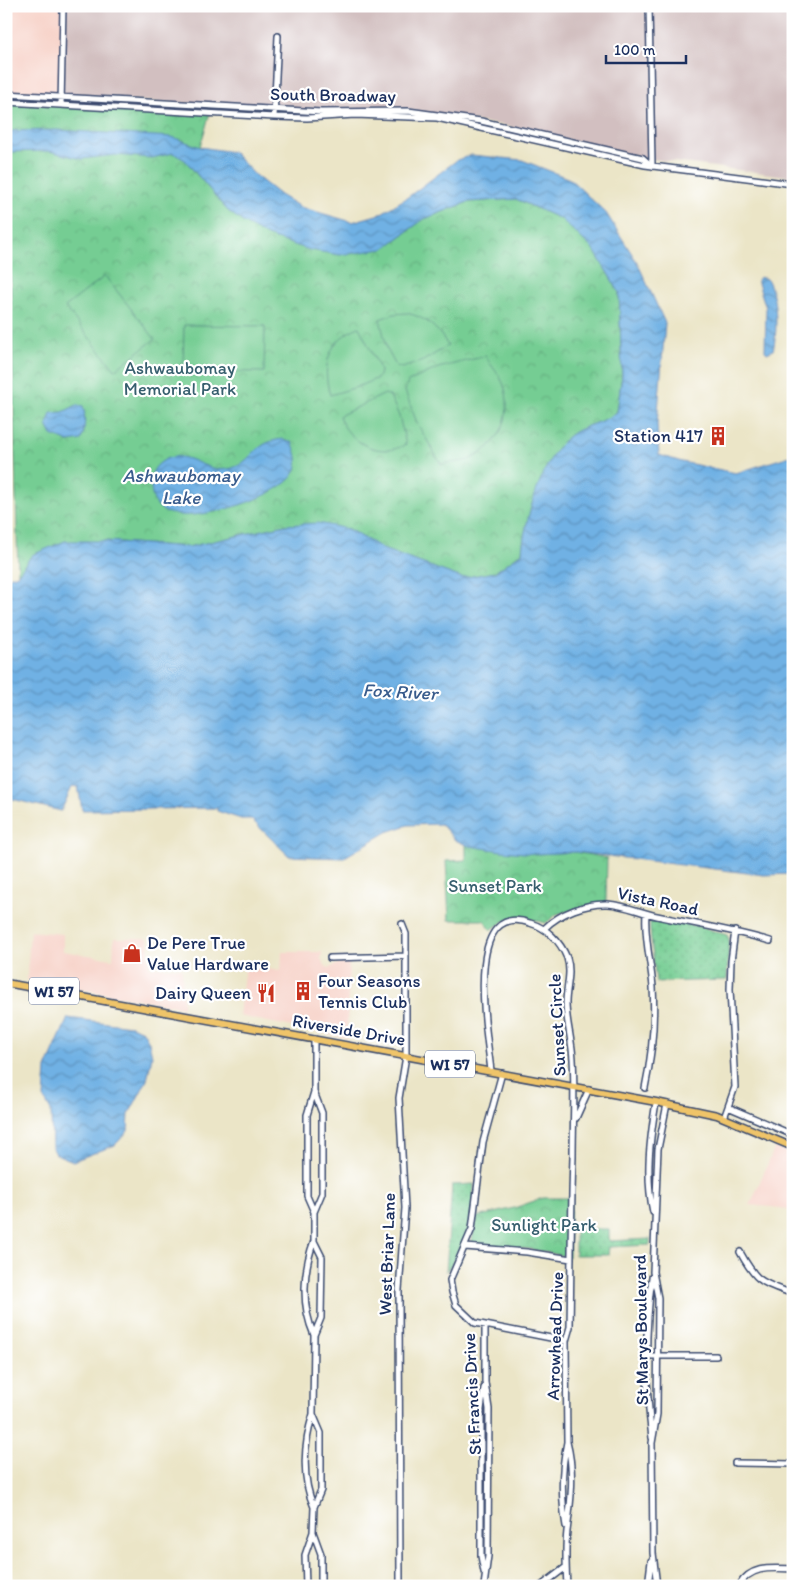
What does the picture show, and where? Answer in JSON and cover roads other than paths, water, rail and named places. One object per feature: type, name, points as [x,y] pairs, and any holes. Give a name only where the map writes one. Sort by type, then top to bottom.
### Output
[{"type":"main road","name":"Riverside Drive","points":[[6,983],[667,1104],[724,1118],[793,1147]]},
{"type":"street","points":[[61,105],[63,6]]},
{"type":"street","points":[[649,6],[652,166]]},
{"type":"street","points":[[274,117],[278,36]]},
{"type":"street","name":"South Broadway","points":[[6,94],[321,112],[400,111],[481,120],[644,158],[652,166]]},
{"type":"street","name":"South Broadway","points":[[6,102],[274,117],[308,118],[355,114],[441,119],[652,166],[793,184]]},
{"type":"street","name":"Vista Road","points":[[545,928],[563,914],[594,906],[622,906],[646,914],[735,931],[770,941]]},
{"type":"street","points":[[645,1088],[654,1013],[651,965],[645,925],[646,914]]},
{"type":"street","points":[[491,1071],[484,982],[487,944],[497,928],[515,921],[522,920],[545,928]]},
{"type":"street","name":"West Briar Lane","points":[[400,1586],[399,1290],[405,1208],[399,1098],[406,1056],[406,934],[402,924]]},
{"type":"street","name":"Sunset Circle","points":[[545,928],[557,941],[567,959],[569,977],[566,1003],[573,1059],[574,1086]]},
{"type":"street","points":[[724,1118],[735,1087],[730,989],[735,931]]},
{"type":"street","points":[[330,958],[406,956]]},
{"type":"street","points":[[314,1039],[314,1092],[307,1115],[307,1196],[314,1212]]},
{"type":"street","name":"St Francis Drive","points":[[484,1586],[488,1556],[489,1419],[485,1382],[485,1325],[475,1322],[464,1315],[456,1305],[450,1280],[472,1229],[483,1142],[502,1073]]},
{"type":"street","name":"Arrowhead Drive","points":[[567,1586],[567,1531],[572,1489],[571,1458],[567,1442],[566,1341],[570,1327],[574,1086]]},
{"type":"street","points":[[574,1123],[589,1089]]},
{"type":"street","points":[[314,1092],[322,1113],[322,1193],[314,1212],[314,1241],[306,1262],[306,1313],[314,1335],[313,1414],[306,1437],[307,1490],[314,1507]]},
{"type":"street","points":[[654,1215],[649,1190],[649,1144],[656,1102]]},
{"type":"street","name":"St Marys Boulevard","points":[[657,1586],[653,1553],[652,1443],[658,1414],[658,1298],[652,1272],[654,1215],[658,1180],[658,1148],[667,1104]]},
{"type":"street","points":[[728,1107],[793,1136]]},
{"type":"street","points":[[314,1241],[322,1258],[321,1318],[314,1335]]},
{"type":"street","points":[[465,1247],[527,1252],[571,1259]]},
{"type":"street","points":[[740,1252],[755,1278],[765,1284],[793,1294]]},
{"type":"street","points":[[652,1272],[648,1303],[648,1410],[652,1443]]},
{"type":"street","points":[[485,1325],[566,1341]]},
{"type":"street","points":[[648,1356],[716,1356]]},
{"type":"street","points":[[484,1575],[481,1556],[480,1410],[485,1382]]},
{"type":"street","points":[[306,1586],[306,1555],[313,1532],[314,1507],[321,1490],[321,1434],[313,1414]]},
{"type":"street","points":[[567,1442],[563,1458],[562,1498],[567,1531]]},
{"type":"street","points":[[735,1463],[793,1464]]},
{"type":"street","points":[[313,1532],[321,1554],[321,1586]]},
{"type":"street","points":[[648,1586],[653,1553]]},
{"type":"street","points":[[541,1586],[566,1567]]},
{"type":"street","points":[[738,1586],[747,1576],[758,1569],[793,1569]]},
{"type":"water","name":"Fox River","points":[[57,130],[172,137],[200,147],[233,152],[256,176],[280,195],[300,207],[352,222],[380,214],[408,197],[457,160],[471,155],[522,160],[570,179],[606,213],[637,262],[665,323],[657,424],[659,455],[682,462],[736,473],[793,455],[793,874],[764,875],[575,852],[536,854],[502,851],[469,846],[455,840],[441,824],[408,825],[387,832],[343,858],[289,856],[251,819],[241,819],[217,811],[217,808],[82,810],[78,786],[72,787],[61,811],[6,796],[6,578],[18,574],[32,555],[65,541],[105,541],[188,547],[286,525],[318,523],[348,529],[385,550],[462,578],[495,572],[522,553],[536,490],[551,458],[560,445],[575,432],[617,412],[622,375],[619,292],[594,250],[561,219],[516,199],[468,202],[424,219],[383,249],[340,255],[310,250],[267,236],[243,222],[227,210],[185,160],[173,153],[152,158],[115,155],[82,159],[49,151],[6,152],[6,131]]},
{"type":"water","points":[[759,277],[767,279],[775,303],[775,342],[773,350],[767,353],[765,351],[766,308],[757,280]]},
{"type":"water","points":[[77,405],[83,406],[85,415],[81,440],[69,442],[52,435],[47,425],[51,413],[63,412]]},
{"type":"water","name":"Ashwaubomay Lake","points":[[283,439],[292,442],[295,449],[297,464],[295,472],[288,481],[263,496],[216,511],[202,514],[178,515],[165,512],[159,507],[152,495],[152,474],[157,465],[169,458],[185,458],[210,468],[228,469],[242,463],[264,444]]},
{"type":"water","points":[[68,1018],[131,1026],[143,1031],[149,1042],[152,1056],[147,1080],[129,1114],[128,1131],[115,1145],[73,1161],[56,1154],[52,1147],[51,1111],[44,1098],[46,1068]]},
{"type":"place","name":"Station 417","points":[[718,436]]},
{"type":"place","name":"De Pere True Value Hardware","points":[[132,953]]},
{"type":"place","name":"Four Seasons Tennis Club","points":[[303,991]]},
{"type":"place","name":"Dairy Queen","points":[[266,993]]},
{"type":"park label","name":"Ashwaubomay Memorial Park","points":[[180,378]]},
{"type":"park label","name":"Sunset Park","points":[[495,886]]},
{"type":"park label","name":"Sunlight Park","points":[[544,1225]]}]
